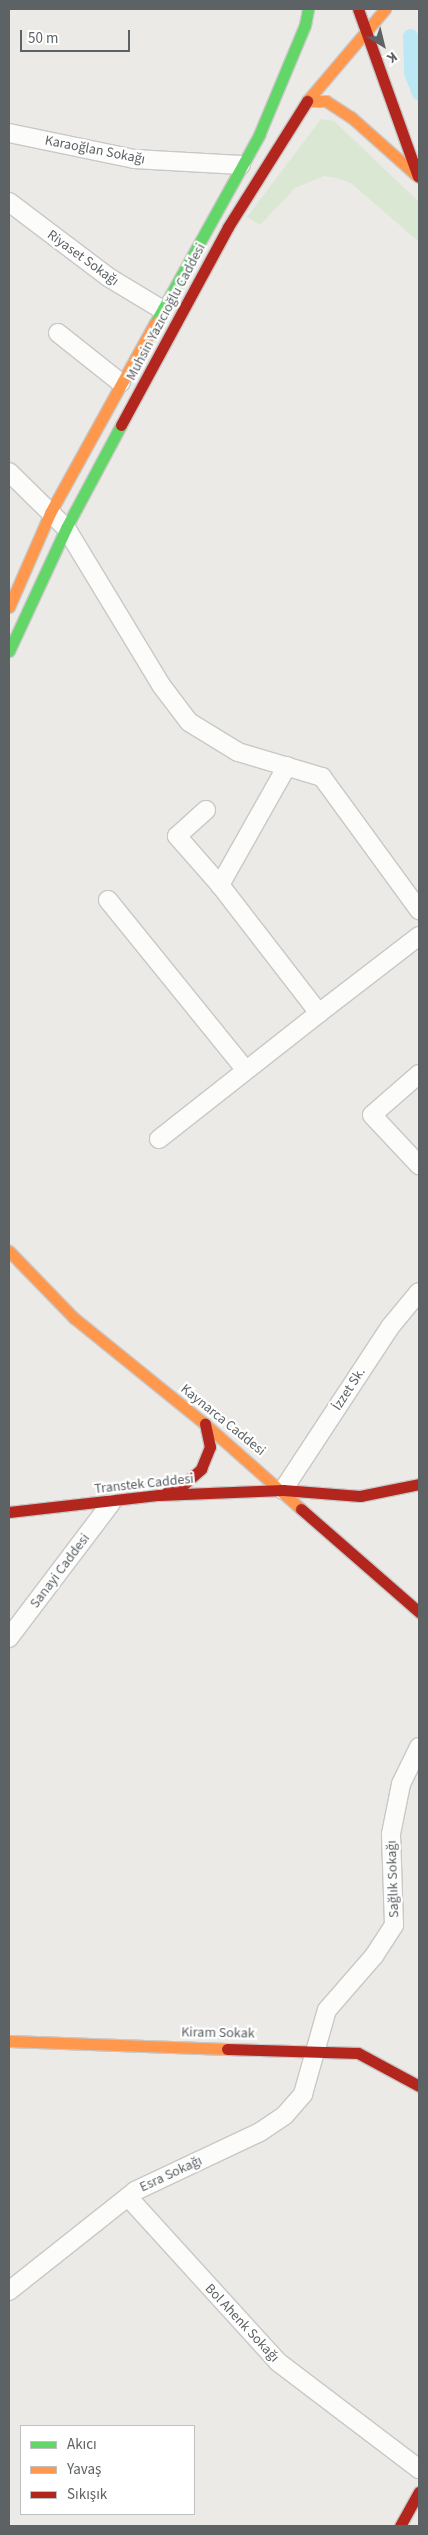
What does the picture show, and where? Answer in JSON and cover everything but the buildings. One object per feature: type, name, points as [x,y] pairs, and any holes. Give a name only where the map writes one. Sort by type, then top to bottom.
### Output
[{"type":"street","name":"Muhsin Yazıcıoğlu Caddesi","points":[[9,607],[50,513],[160,309],[259,135],[305,25],[308,9]]},
{"type":"street","points":[[358,9],[419,177]]},
{"type":"street","name":"Muhsin Yazıcıoğlu Caddesi","points":[[9,651],[66,528],[228,227],[307,100],[385,9]]},
{"type":"street","points":[[307,100],[326,101],[351,117],[419,177]]},
{"type":"street","name":"Karaoğlan Sokağı","points":[[9,133],[134,159],[241,165]]},
{"type":"street","name":"Riyaset Sokağı","points":[[9,202],[108,277],[160,309]]},
{"type":"street","points":[[58,333],[121,383]]},
{"type":"street","points":[[10,476],[66,528],[161,685],[189,722],[238,752],[322,777],[419,910]]},
{"type":"street","points":[[220,886],[287,766]]},
{"type":"street","points":[[206,810],[177,836],[220,886],[319,1012]]},
{"type":"street","points":[[108,900],[245,1069]]},
{"type":"street","points":[[159,1139],[245,1069],[419,936]]},
{"type":"street","points":[[419,1074],[372,1115],[419,1164]]},
{"type":"street","name":"Kaynarca Caddesi","points":[[9,1251],[74,1318],[206,1424],[419,1612]]},
{"type":"street","name":"İzzet Sk.","points":[[283,1490],[390,1327],[419,1292]]},
{"type":"street","points":[[159,1495],[184,1484],[200,1469],[210,1447],[210,1437],[206,1424]]},
{"type":"street","name":"Transtek Caddesi","points":[[9,1512],[110,1503],[159,1495],[283,1490],[360,1496],[419,1484]]},
{"type":"street","name":"Sanayi Caddesi","points":[[9,1638],[110,1503]]},
{"type":"street","name":"Sağlık Sokağı","points":[[315,2050],[327,2010],[374,1956],[394,1925],[391,1834],[401,1784],[419,1747]]},
{"type":"street","name":"Kiram Sokak","points":[[9,2041],[28,2044],[315,2050],[358,2053],[419,2086]]},
{"type":"street","name":"Esra Sokağı","points":[[9,2291],[128,2197],[171,2172],[230,2148],[285,2115],[303,2094],[310,2076],[315,2050]]},
{"type":"street","name":"Bol Ahenk Sokağı","points":[[128,2197],[278,2362],[419,2469]]},
{"type":"street","points":[[400,2526],[419,2492]]},
{"type":"green space","points":[[321,119],[334,121],[419,202],[419,242],[351,183],[324,176],[295,188],[260,225],[247,217]]},
{"type":"waterway","points":[[410,36],[411,72],[419,93]]},
{"type":"traffic: fast","points":[[155,323],[259,135],[305,25],[308,9]]},
{"type":"traffic: fast","points":[[9,651],[66,528],[121,425]]},
{"type":"traffic: slow","points":[[307,101],[385,9]]},
{"type":"traffic: slow","points":[[307,101],[326,101],[351,117],[416,175]]},
{"type":"traffic: slow","points":[[9,607],[50,513],[155,323]]},
{"type":"traffic: slow","points":[[9,1251],[74,1318],[205,1424],[301,1509]]},
{"type":"traffic: slow","points":[[9,2041],[227,2049]]},
{"type":"traffic: jam","points":[[358,9],[418,177]]},
{"type":"traffic: jam","points":[[121,425],[228,227],[307,101]]},
{"type":"traffic: jam","points":[[166,1493],[184,1484],[201,1469],[210,1447],[205,1424]]},
{"type":"traffic: jam","points":[[9,1512],[159,1495],[283,1490],[360,1496],[419,1484]]},
{"type":"traffic: jam","points":[[301,1509],[419,1612]]},
{"type":"traffic: jam","points":[[227,2049],[358,2053],[419,2086]]},
{"type":"traffic: jam","points":[[400,2526],[419,2492]]}]
